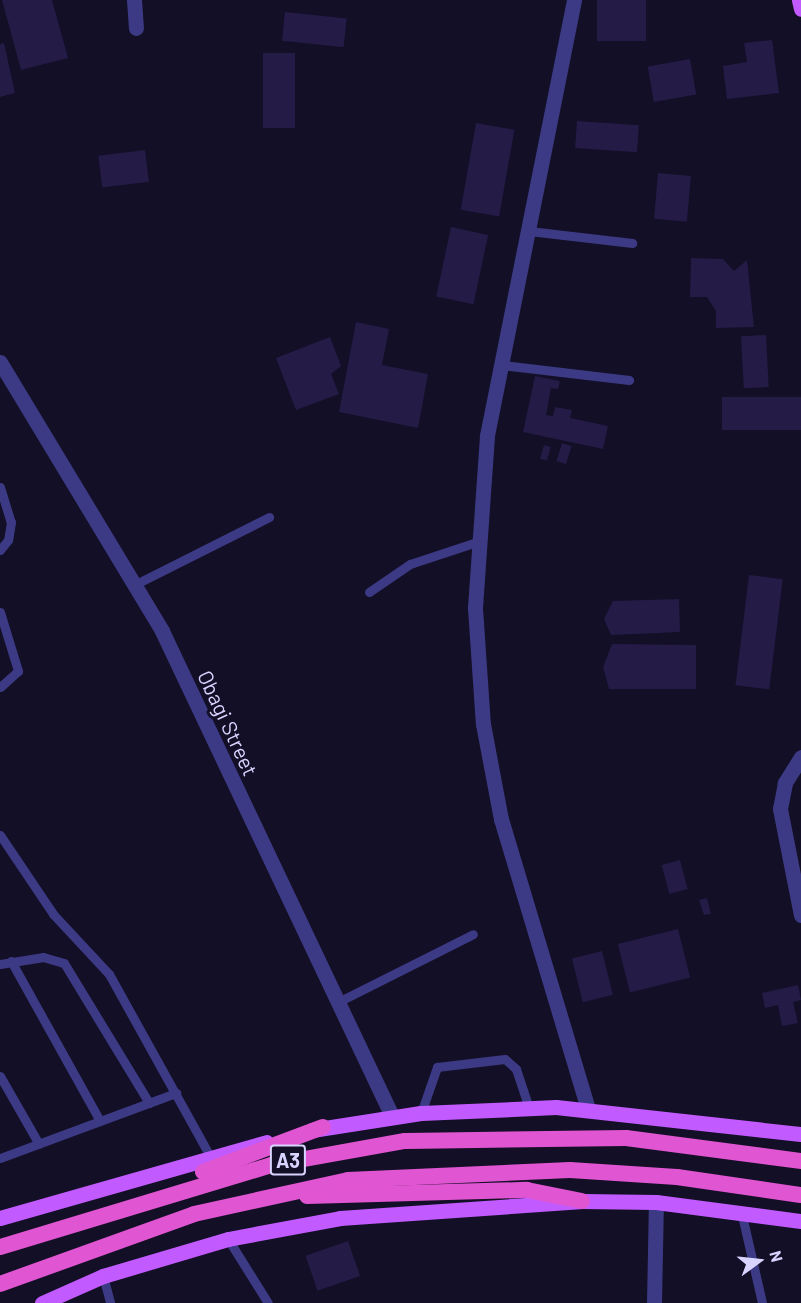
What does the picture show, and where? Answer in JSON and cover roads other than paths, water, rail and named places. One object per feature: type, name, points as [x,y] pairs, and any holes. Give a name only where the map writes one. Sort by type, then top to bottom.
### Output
[{"type":"highway","points":[[105,1212],[323,1127]]},
{"type":"highway","name":"A3","points":[[0,1247],[105,1212],[325,1152],[466,1138],[588,1137],[680,1143],[801,1161]]},
{"type":"highway","name":"A3","points":[[0,1284],[138,1232],[243,1202],[348,1180],[570,1170],[677,1177],[801,1195]]},
{"type":"highway","points":[[243,1202],[527,1190],[582,1201]]},
{"type":"main road","points":[[799,0],[801,9]]},
{"type":"main road","points":[[0,1218],[210,1156],[323,1127],[392,1116],[529,1108],[588,1109],[801,1134]]},
{"type":"main road","points":[[42,1303],[103,1276],[228,1239],[340,1218],[582,1201],[656,1202],[741,1211],[801,1221]]},
{"type":"street","points":[[134,0],[136,28]]},
{"type":"street","points":[[574,0],[487,435],[477,542],[483,724],[499,808],[588,1109]]},
{"type":"street","name":"Obagi Street","points":[[0,362],[136,584],[392,1116]]},
{"type":"street","points":[[801,757],[785,783],[780,809],[801,915]]},
{"type":"street","points":[[654,1303],[656,1202]]},
{"type":"lane","points":[[529,231],[632,243]]},
{"type":"lane","points":[[502,365],[629,380]]},
{"type":"lane","points":[[0,487],[11,522],[8,540],[0,550]]},
{"type":"lane","points":[[136,584],[269,517]]},
{"type":"lane","points":[[369,592],[410,564],[477,542]]},
{"type":"lane","points":[[0,612],[18,671],[0,687]]},
{"type":"lane","points":[[0,835],[53,914],[109,974],[210,1156]]},
{"type":"lane","points":[[339,1002],[473,934]]},
{"type":"lane","points":[[0,964],[43,957],[64,963],[149,1103]]},
{"type":"lane","points":[[11,961],[100,1121]]},
{"type":"lane","points":[[421,1113],[437,1067],[505,1059],[516,1069],[529,1108]]},
{"type":"lane","points":[[0,1076],[39,1144]]},
{"type":"lane","points":[[0,1158],[176,1093]]},
{"type":"lane","points":[[741,1211],[762,1303]]},
{"type":"lane","points":[[228,1239],[268,1303]]},
{"type":"lane","points":[[103,1276],[110,1303]]}]
